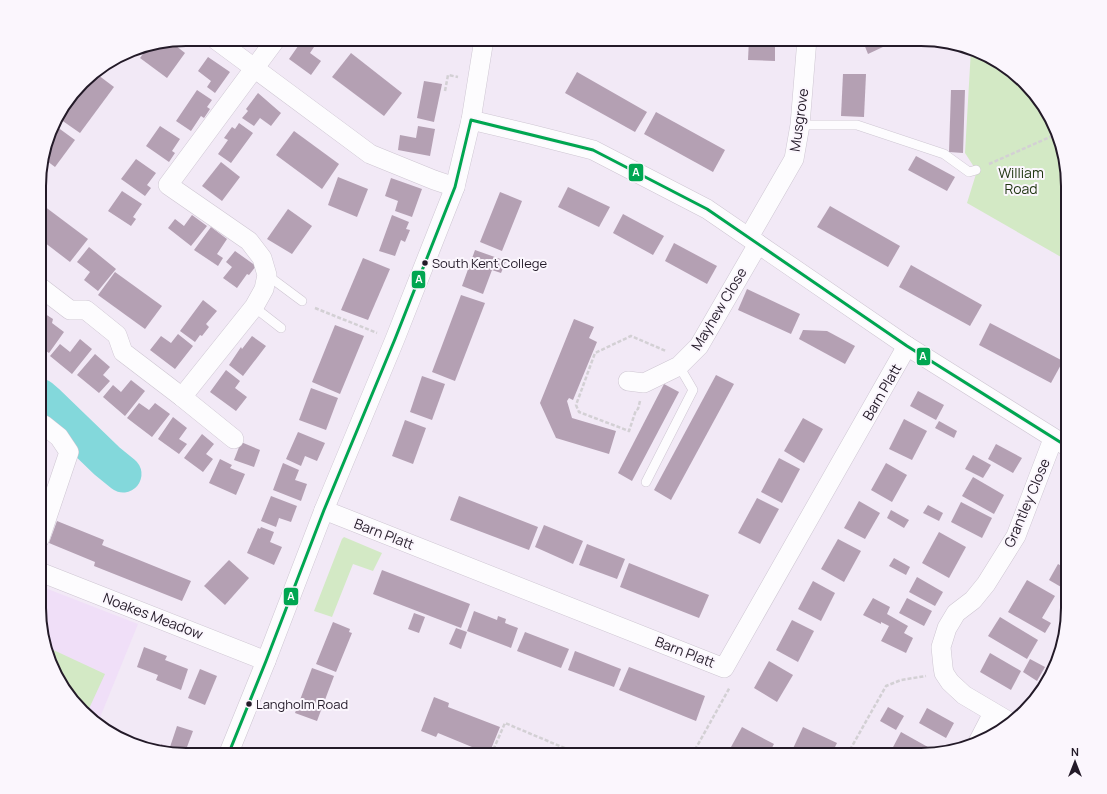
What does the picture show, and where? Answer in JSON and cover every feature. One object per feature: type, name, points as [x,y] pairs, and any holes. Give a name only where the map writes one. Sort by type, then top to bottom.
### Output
[{"type":"street","points":[[224,46],[370,154],[434,180],[456,186]]},
{"type":"street","points":[[182,397],[254,307],[264,289],[267,275],[262,258],[249,241],[168,185],[271,46]]},
{"type":"street","points":[[231,748],[324,510],[395,340],[456,186],[471,120],[483,46]]},
{"type":"street","name":"Musgrove","points":[[753,241],[794,159],[800,125],[806,46]]},
{"type":"street","points":[[471,120],[593,150],[707,209],[907,346],[1061,443]]},
{"type":"street","name":"Mayhew Close","points":[[628,381],[644,383],[679,366],[699,346],[753,241]]},
{"type":"street","points":[[46,292],[70,310],[86,310],[117,335],[123,352],[234,439]]},
{"type":"street","name":"Barn Platt","points":[[324,510],[724,668],[907,346]]},
{"type":"street","points":[[46,427],[59,437],[69,452],[46,520]]},
{"type":"street","name":"Grantley Close","points":[[944,673],[941,647],[947,628],[956,613],[973,600],[986,584],[1016,536],[1061,443]]},
{"type":"street","name":"Noakes Meadow","points":[[46,574],[266,661]]},
{"type":"street","points":[[944,673],[950,682],[964,695],[1001,717],[989,731]]},
{"type":"lane","points":[[800,125],[857,125],[944,154],[969,172],[976,170]]},
{"type":"lane","points":[[267,275],[302,301]]},
{"type":"lane","points":[[254,307],[281,328]]},
{"type":"lane","points":[[646,482],[693,390],[679,366]]},
{"type":"path","points":[[445,91],[448,76],[460,77]]},
{"type":"path","points":[[976,170],[1052,137]]},
{"type":"path","points":[[302,301],[318,310],[395,340]]},
{"type":"path","points":[[696,748],[731,686],[724,668]]},
{"type":"path","points":[[851,748],[886,686],[901,680],[944,673]]},
{"type":"path","points":[[494,748],[505,723],[564,748]]},
{"type":"shaded area","points":[[46,588],[138,624],[100,718],[87,707],[75,693],[60,670],[53,653],[47,626]]},
{"type":"green space","name":"William Road","points":[[971,55],[983,60],[999,70],[1020,87],[1032,101],[1047,124],[1054,141],[1061,177],[1061,257],[967,203],[976,170],[965,153]]},
{"type":"green space","points":[[344,537],[382,553],[373,571],[353,564],[332,617],[314,611]]},
{"type":"green space","points":[[52,649],[105,674],[89,709],[75,693],[60,670]]},
{"type":"building","points":[[176,46],[185,53],[167,78],[140,58],[144,52]]},
{"type":"building","points":[[298,46],[313,46],[314,47],[310,53],[321,61],[311,75],[289,59]]},
{"type":"building","points":[[749,46],[775,46],[775,61],[748,60]]},
{"type":"building","points":[[865,46],[885,46],[868,54]]},
{"type":"building","points":[[351,53],[402,93],[384,116],[332,77]]},
{"type":"building","points":[[208,57],[230,72],[215,93],[207,87],[211,81],[198,71]]},
{"type":"building","points":[[577,72],[647,112],[635,132],[565,93]]},
{"type":"building","points":[[843,74],[866,74],[864,117],[841,116]]},
{"type":"building","points":[[100,76],[114,87],[80,133],[62,121],[75,101],[87,87]]},
{"type":"building","points":[[424,81],[442,84],[434,122],[417,118]]},
{"type":"building","points":[[197,90],[212,100],[207,107],[210,109],[204,118],[201,116],[191,131],[176,121]]},
{"type":"building","points":[[951,90],[965,90],[963,153],[949,152]]},
{"type":"building","points":[[258,93],[281,113],[271,126],[260,118],[254,126],[242,118],[248,111],[246,109]]},
{"type":"building","points":[[656,112],[725,150],[713,172],[644,134]]},
{"type":"building","points":[[239,123],[253,133],[231,163],[218,154],[228,140],[224,138],[232,127],[235,129]]},
{"type":"building","points":[[160,126],[180,139],[172,151],[175,153],[169,162],[146,146]]},
{"type":"building","points":[[418,126],[435,129],[430,156],[398,150],[400,135],[416,138]]},
{"type":"building","points":[[59,128],[75,140],[55,167],[48,162],[53,141]]},
{"type":"building","points":[[294,131],[339,164],[322,189],[276,155]]},
{"type":"building","points":[[916,156],[955,177],[947,191],[908,170]]},
{"type":"building","points":[[136,159],[156,173],[147,185],[151,188],[145,196],[121,179]]},
{"type":"building","points":[[221,162],[240,177],[222,201],[202,186]]},
{"type":"building","points":[[338,177],[368,189],[357,217],[328,205]]},
{"type":"building","points":[[391,178],[422,189],[412,217],[395,211],[398,201],[385,196]]},
{"type":"building","points":[[568,187],[610,207],[599,227],[558,207]]},
{"type":"building","points":[[122,191],[142,204],[133,217],[136,219],[131,226],[108,211]]},
{"type":"building","points":[[500,192],[522,201],[502,251],[480,242]]},
{"type":"building","points":[[830,206],[900,246],[888,267],[817,227]]},
{"type":"building","points":[[46,208],[88,239],[70,262],[46,244]]},
{"type":"building","points":[[288,209],[312,226],[292,254],[267,239]]},
{"type":"building","points":[[623,214],[664,236],[653,255],[613,233]]},
{"type":"building","points":[[192,215],[207,226],[191,246],[168,228],[175,219],[184,226]]},
{"type":"building","points":[[392,215],[409,222],[406,229],[410,230],[405,242],[401,240],[395,256],[379,251]]},
{"type":"building","points":[[211,227],[227,239],[217,254],[223,258],[218,266],[194,250]]},
{"type":"building","points":[[674,243],[717,266],[707,284],[665,261]]},
{"type":"building","points":[[89,247],[116,269],[98,291],[84,280],[90,272],[77,262]]},
{"type":"building","points":[[475,250],[506,261],[501,273],[492,270],[483,294],[462,286]]},
{"type":"building","points":[[235,251],[256,266],[249,275],[247,274],[237,288],[223,278],[232,267],[226,262]]},
{"type":"building","points":[[363,258],[390,269],[368,320],[341,310]]},
{"type":"building","points":[[911,265],[982,305],[970,326],[899,287]]},
{"type":"building","points":[[115,272],[162,306],[145,329],[98,295]]},
{"type":"building","points":[[747,289],[800,314],[791,334],[738,310]]},
{"type":"building","points":[[461,295],[485,303],[455,381],[432,372]]},
{"type":"building","points":[[203,300],[217,311],[206,324],[209,327],[195,342],[180,331]]},
{"type":"building","points":[[46,315],[53,319],[52,323],[64,332],[49,353],[46,351]]},
{"type":"building","points":[[574,319],[594,327],[589,338],[597,342],[573,400],[569,398],[567,401],[572,418],[616,431],[609,454],[556,438],[540,403]]},
{"type":"building","points":[[990,323],[1061,360],[1061,365],[1051,383],[979,345]]},
{"type":"building","points":[[335,325],[364,336],[340,394],[312,382]]},
{"type":"building","points":[[803,330],[827,331],[855,346],[845,364],[799,339]]},
{"type":"building","points":[[178,334],[193,346],[175,369],[150,350],[161,336],[171,343]]},
{"type":"building","points":[[252,336],[266,346],[243,376],[229,365],[241,347],[242,349]]},
{"type":"building","points":[[80,339],[92,349],[72,374],[50,356],[60,344],[70,352]]},
{"type":"building","points":[[95,354],[110,367],[103,375],[110,381],[99,393],[77,375]]},
{"type":"building","points":[[226,370],[240,381],[235,388],[247,397],[236,411],[210,392]]},
{"type":"building","points":[[716,375],[734,384],[671,500],[654,490]]},
{"type":"building","points":[[422,376],[445,384],[432,420],[410,412]]},
{"type":"building","points":[[131,380],[145,391],[125,416],[103,397],[113,385],[121,392]]},
{"type":"building","points":[[664,384],[679,392],[632,481],[618,473]]},
{"type":"building","points":[[311,388],[338,398],[326,430],[299,420]]},
{"type":"building","points":[[918,391],[944,405],[936,420],[910,406]]},
{"type":"building","points":[[139,403],[149,410],[155,403],[170,414],[152,437],[127,418]]},
{"type":"building","points":[[173,417],[187,428],[179,439],[187,444],[179,454],[158,439]]},
{"type":"building","points":[[803,418],[823,429],[804,463],[784,451]]},
{"type":"building","points":[[904,419],[927,431],[912,460],[889,449]]},
{"type":"building","points":[[405,420],[426,428],[413,464],[392,456]]},
{"type":"building","points":[[939,421],[957,431],[954,438],[935,428]]},
{"type":"building","points":[[298,432],[325,443],[317,461],[305,456],[301,466],[286,459]]},
{"type":"building","points":[[202,434],[214,444],[206,454],[213,459],[203,472],[184,458]]},
{"type":"building","points":[[241,442],[260,450],[254,467],[234,460]]},
{"type":"building","points":[[996,444],[1022,458],[1013,473],[988,459]]},
{"type":"building","points":[[973,455],[991,465],[983,478],[965,469]]},
{"type":"building","points":[[779,458],[800,469],[782,503],[761,492]]},
{"type":"building","points":[[220,459],[232,465],[230,468],[245,474],[236,495],[209,483]]},
{"type":"building","points":[[283,463],[299,470],[295,480],[307,484],[301,501],[273,490]]},
{"type":"building","points":[[886,463],[907,475],[892,502],[871,490]]},
{"type":"building","points":[[973,477],[1004,495],[994,514],[962,496]]},
{"type":"building","points":[[271,496],[297,506],[291,522],[279,518],[276,527],[261,521]]},
{"type":"building","points":[[459,496],[538,527],[529,550],[450,520]]},
{"type":"building","points":[[757,498],[779,509],[760,544],[738,533]]},
{"type":"building","points":[[859,501],[880,513],[865,539],[844,528]]},
{"type":"building","points":[[961,502],[992,518],[982,538],[951,522]]},
{"type":"building","points":[[928,505],[943,513],[939,521],[923,513]]},
{"type":"building","points":[[891,510],[909,520],[904,528],[887,518]]},
{"type":"building","points":[[57,521],[104,540],[102,545],[191,581],[182,601],[94,566],[95,562],[49,543]]},
{"type":"building","points":[[544,525],[583,541],[573,564],[535,547]]},
{"type":"building","points":[[261,527],[274,532],[270,542],[282,547],[274,565],[247,553],[258,528],[260,529]]},
{"type":"building","points":[[939,532],[966,547],[949,578],[922,563]]},
{"type":"building","points":[[838,539],[861,551],[844,582],[821,569]]},
{"type":"building","points":[[587,544],[625,559],[617,579],[579,565]]},
{"type":"building","points":[[894,558],[910,567],[906,575],[889,566]]},
{"type":"building","points":[[229,560],[249,578],[225,605],[204,586]]},
{"type":"building","points":[[629,563],[709,595],[699,618],[620,587]]},
{"type":"building","points":[[1058,564],[1061,566],[1061,587],[1049,580]]},
{"type":"building","points":[[382,570],[470,604],[461,628],[373,594]]},
{"type":"building","points":[[917,577],[943,592],[935,606],[909,592]]},
{"type":"building","points":[[1027,580],[1055,596],[1042,618],[1051,623],[1045,633],[1008,612]]},
{"type":"building","points":[[813,581],[835,593],[821,621],[798,609]]},
{"type":"building","points":[[873,598],[890,607],[887,614],[908,626],[904,633],[913,638],[906,653],[881,641],[889,626],[881,622],[881,624],[863,615]]},
{"type":"building","points":[[907,598],[932,611],[924,626],[899,613]]},
{"type":"building","points":[[474,611],[497,620],[498,616],[506,619],[505,623],[518,628],[511,648],[467,631]]},
{"type":"building","points":[[414,613],[425,617],[419,633],[408,629]]},
{"type":"building","points":[[1000,617],[1038,640],[1027,659],[988,636]]},
{"type":"building","points":[[792,620],[814,631],[798,662],[776,650]]},
{"type":"building","points":[[333,622],[350,629],[349,632],[352,633],[336,672],[316,664]]},
{"type":"building","points":[[456,628],[467,632],[461,649],[449,644]]},
{"type":"building","points":[[525,632],[569,649],[561,668],[517,651]]},
{"type":"building","points":[[144,647],[167,656],[165,660],[188,669],[181,690],[156,680],[158,675],[137,667]]},
{"type":"building","points":[[575,651],[621,669],[614,687],[568,670]]},
{"type":"building","points":[[990,653],[1021,671],[1011,690],[980,672]]},
{"type":"building","points":[[1030,659],[1045,667],[1037,681],[1023,672]]},
{"type":"building","points":[[769,661],[793,675],[777,702],[754,688]]},
{"type":"building","points":[[629,667],[705,696],[696,721],[619,690]]},
{"type":"building","points":[[312,668],[334,676],[317,721],[295,713]]},
{"type":"building","points":[[200,669],[217,676],[205,705],[188,698]]},
{"type":"building","points":[[434,697],[449,703],[448,707],[500,727],[491,748],[474,748],[438,733],[436,737],[421,731]]},
{"type":"building","points":[[888,707],[904,716],[896,730],[880,721]]},
{"type":"building","points":[[927,708],[954,723],[946,738],[919,723]]},
{"type":"building","points":[[177,726],[193,731],[187,748],[177,748],[168,747],[161,745],[161,744],[170,747]]},
{"type":"building","points":[[742,727],[774,744],[772,748],[731,747]]},
{"type":"building","points":[[803,727],[837,743],[834,748],[793,748]]},
{"type":"building","points":[[901,732],[930,748],[921,748],[893,748]]},
{"type":"waterway","points":[[46,402],[107,461],[123,474]]},
{"type":"transit line","name":"A","points":[[231,748],[324,510],[395,339],[455,187],[471,120],[593,150],[707,209],[907,346],[1061,443]]},
{"type":"place","name":"South Kent College","points":[[425,263]]},
{"type":"place","name":"Langholm Road","points":[[249,704]]}]
